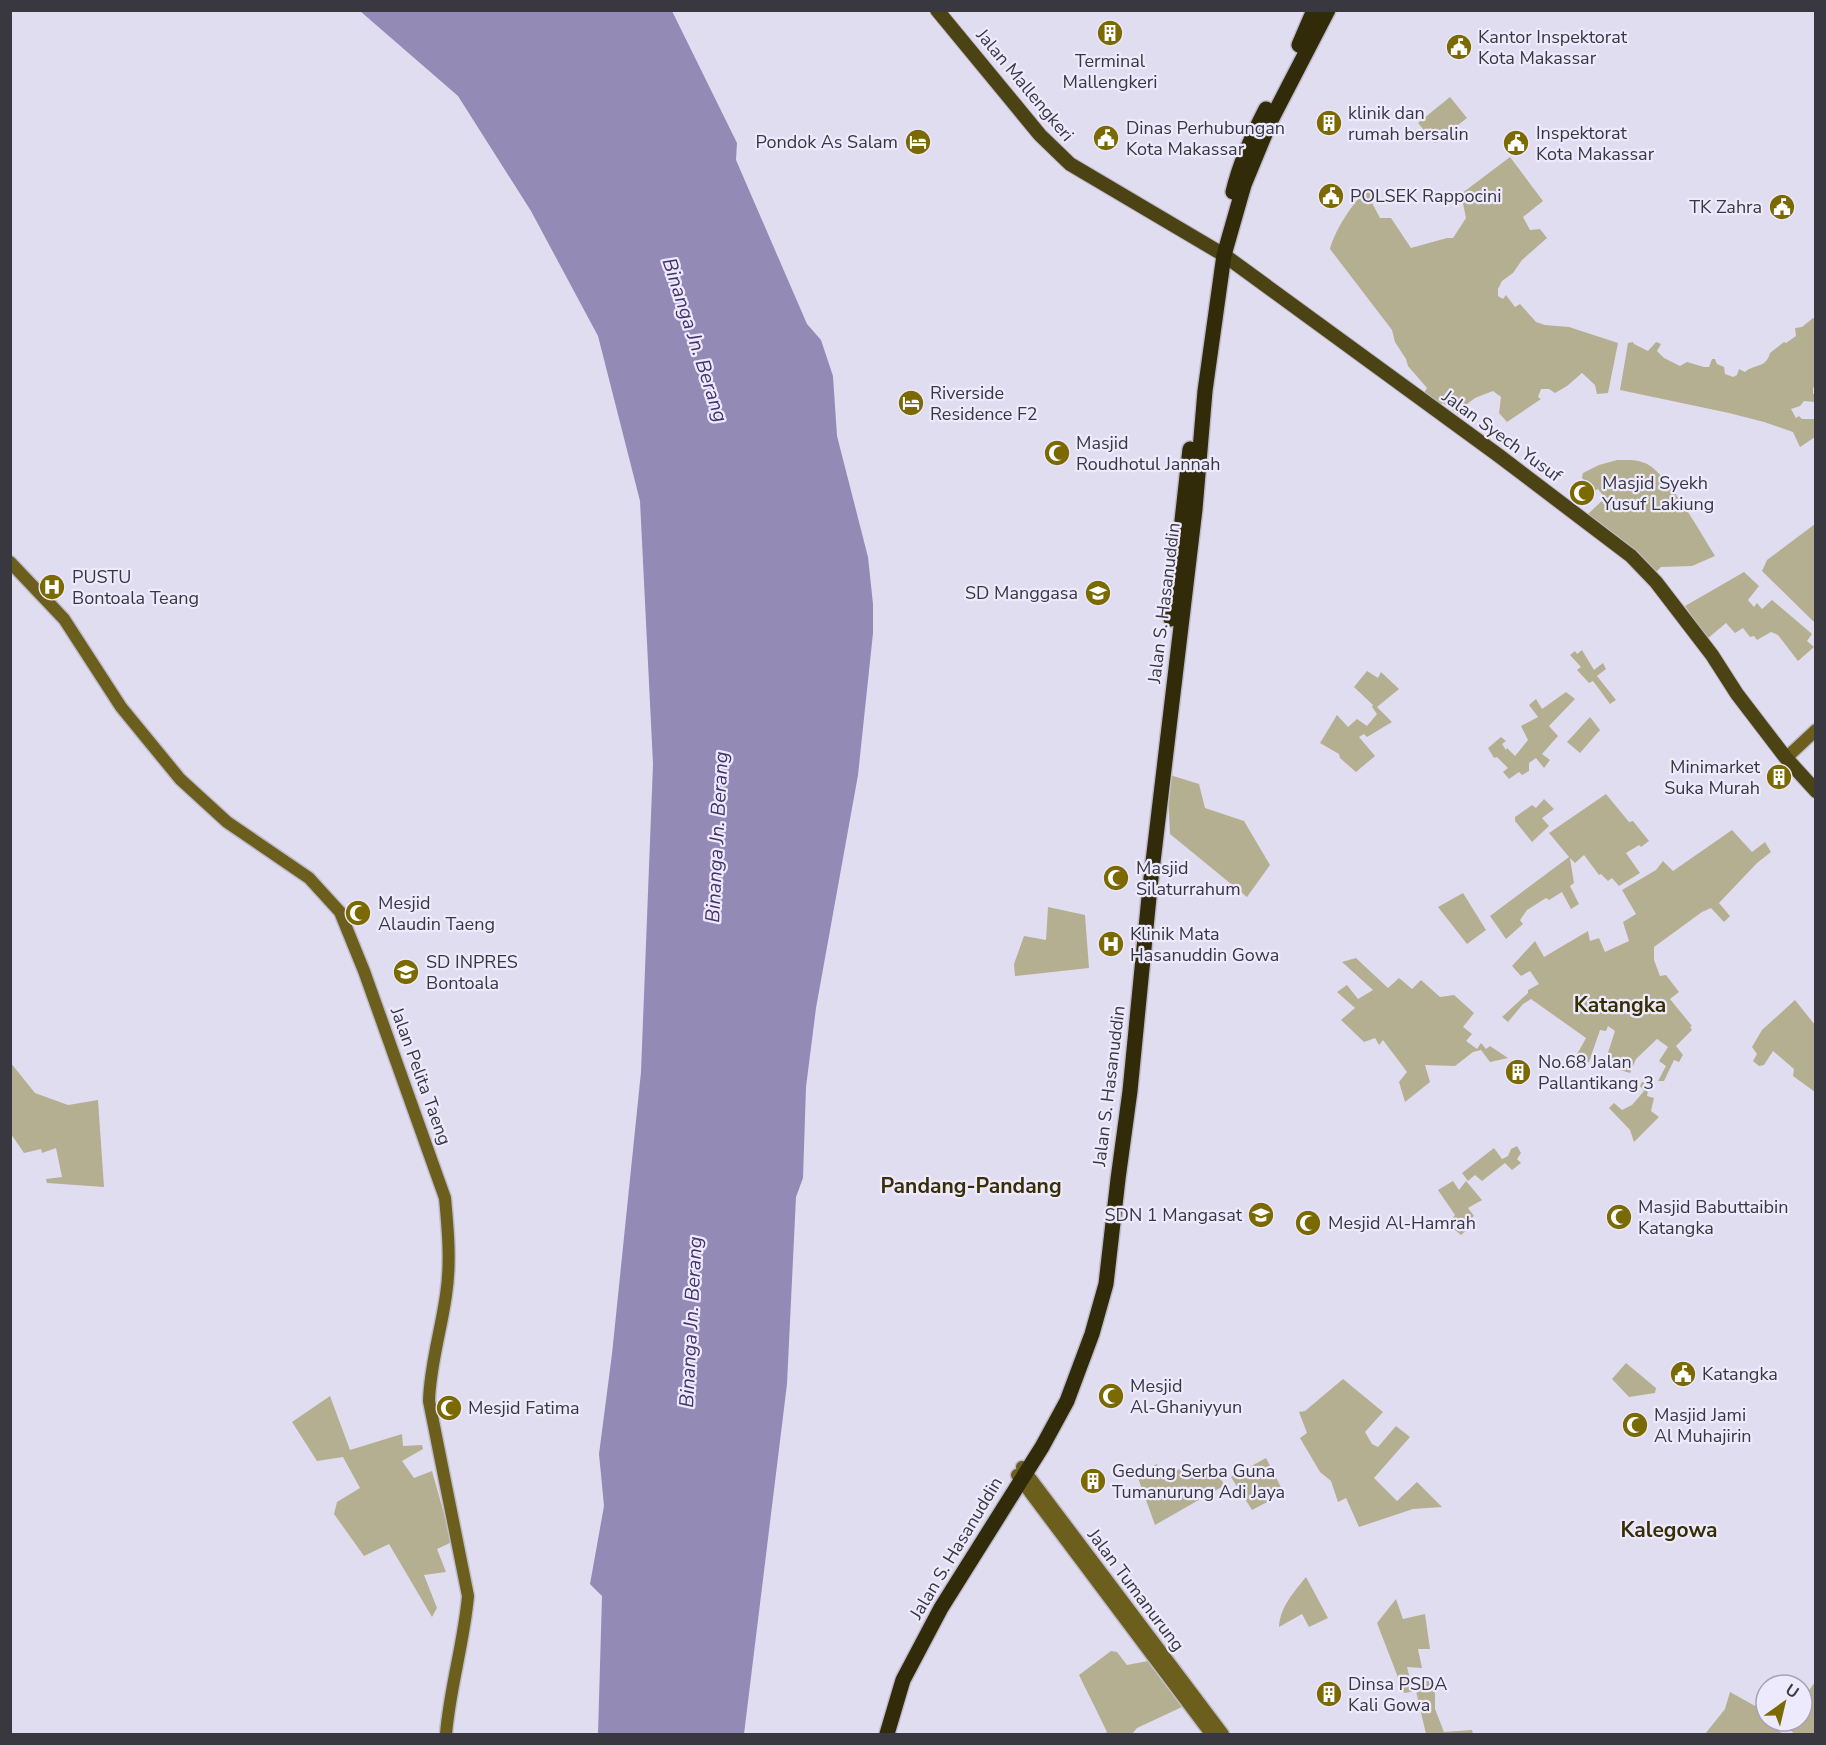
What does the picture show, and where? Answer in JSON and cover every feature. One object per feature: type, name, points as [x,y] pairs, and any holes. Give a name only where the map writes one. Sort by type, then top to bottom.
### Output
[{"type":"highway","points":[[1308,39],[1314,10]]},
{"type":"highway","points":[[1308,39],[1328,10]]},
{"type":"highway","name":"Jalan S. Hasanuddin","points":[[887,1734],[903,1680],[941,1608],[1021,1474],[1060,1397],[1086,1332],[1100,1283],[1111,1218],[1126,1091],[1201,392],[1219,252],[1252,164],[1308,39]]},
{"type":"highway","name":"Jalan S. Hasanuddin","points":[[882,1734],[889,1704],[904,1668],[937,1606],[1021,1474]]},
{"type":"main road","name":"Jalan Mallengkeri","points":[[937,10],[1040,135],[1070,164],[1219,252]]},
{"type":"main road","name":"Jalan Syech Yusuf","points":[[1219,252],[1498,455],[1631,556],[1656,582],[1712,655],[1737,694],[1786,758],[1815,791]]},
{"type":"street","name":"Jalan Pelita Taeng","points":[[10,562],[64,619],[121,707],[180,779],[227,822],[309,878],[328,897],[340,912],[364,971],[445,1197],[448,1225],[448,1277],[430,1382],[429,1401],[468,1596],[465,1627],[453,1677],[446,1734]]},
{"type":"street","points":[[1786,758],[1815,730]]},
{"type":"street","name":"Jalan Tumanurung","points":[[1021,1474],[1211,1734]]},
{"type":"street","name":"Jalan Tumanurung","points":[[1021,1474],[1223,1734]]},
{"type":"shaded area","points":[[1450,97],[1467,118],[1435,143],[1418,123]]},
{"type":"shaded area","points":[[1510,157],[1543,201],[1523,217],[1530,230],[1540,229],[1547,238],[1522,260],[1513,273],[1502,281],[1498,289],[1498,296],[1503,299],[1506,295],[1515,307],[1520,304],[1536,322],[1569,327],[1618,343],[1608,393],[1597,394],[1595,385],[1582,373],[1555,393],[1549,389],[1541,389],[1538,397],[1541,399],[1507,422],[1499,413],[1501,397],[1493,391],[1475,398],[1459,415],[1443,403],[1437,406],[1421,398],[1427,388],[1408,366],[1395,342],[1392,330],[1330,249],[1345,217],[1368,188],[1376,192],[1380,199],[1372,203],[1380,218],[1391,218],[1411,248],[1453,238],[1466,218],[1461,194]]},
{"type":"shaded area","points":[[1813,318],[1816,321],[1816,385],[1813,388],[1815,402],[1804,401],[1800,406],[1791,409],[1796,418],[1799,416],[1802,419],[1815,419],[1815,437],[1800,447],[1793,432],[1764,422],[1620,390],[1628,343],[1633,342],[1648,351],[1656,342],[1661,344],[1657,351],[1664,358],[1680,366],[1687,362],[1709,367],[1712,359],[1715,359],[1717,364],[1724,367],[1725,374],[1733,377],[1737,375],[1739,369],[1745,372],[1766,362],[1770,353],[1796,336],[1795,328],[1802,327]]},
{"type":"shaded area","points":[[1617,460],[1638,461],[1654,468],[1673,490],[1715,556],[1692,566],[1661,567],[1656,572],[1628,544],[1588,514],[1605,498],[1598,489],[1594,491],[1582,478],[1583,473]]},
{"type":"shaded area","points":[[1815,524],[1815,623],[1762,571],[1767,560]]},
{"type":"shaded area","points":[[1744,572],[1759,586],[1748,600],[1754,607],[1757,603],[1762,609],[1772,600],[1812,634],[1807,641],[1814,647],[1798,661],[1778,635],[1771,632],[1757,640],[1754,636],[1750,637],[1743,628],[1735,633],[1726,623],[1707,639],[1685,606]]},
{"type":"shaded area","points":[[1582,650],[1594,670],[1603,663],[1606,669],[1597,676],[1616,700],[1610,704],[1593,681],[1589,683],[1577,670],[1581,667],[1570,655]]},
{"type":"shaded area","points":[[1367,671],[1378,678],[1381,672],[1399,689],[1377,707],[1392,722],[1367,737],[1364,734],[1359,737],[1375,756],[1356,772],[1340,758],[1339,754],[1320,743],[1337,715],[1348,727],[1357,719],[1367,726],[1377,714],[1373,705],[1354,687]]},
{"type":"shaded area","points":[[1566,692],[1575,699],[1549,726],[1558,736],[1542,754],[1550,760],[1544,768],[1536,758],[1529,763],[1529,771],[1522,775],[1519,772],[1509,779],[1503,772],[1508,768],[1497,757],[1494,758],[1488,748],[1501,737],[1506,741],[1502,744],[1506,750],[1507,748],[1515,756],[1528,740],[1521,726],[1538,717],[1529,705],[1536,699],[1542,709]]},
{"type":"shaded area","points":[[1590,717],[1600,730],[1580,753],[1567,742]]},
{"type":"shaded area","points":[[1167,774],[1199,784],[1205,808],[1244,821],[1270,865],[1247,897],[1170,834]]},
{"type":"shaded area","points":[[1606,794],[1629,822],[1633,821],[1649,841],[1626,853],[1640,873],[1619,886],[1612,878],[1608,881],[1601,874],[1599,875],[1584,855],[1575,863],[1570,858],[1574,883],[1570,886],[1579,904],[1571,909],[1562,892],[1549,900],[1546,898],[1527,910],[1520,920],[1523,924],[1506,939],[1490,916],[1569,857],[1549,833]]},
{"type":"shaded area","points":[[1544,799],[1554,809],[1542,818],[1549,826],[1532,842],[1515,821],[1515,817],[1532,805],[1536,808]]},
{"type":"shaded area","points":[[1732,830],[1752,852],[1765,842],[1771,852],[1757,863],[1719,903],[1730,916],[1724,922],[1711,908],[1654,947],[1654,960],[1660,976],[1666,975],[1679,992],[1670,999],[1692,1026],[1690,1027],[1692,1030],[1676,1046],[1683,1055],[1679,1062],[1674,1060],[1664,1081],[1658,1081],[1666,1066],[1659,1061],[1668,1047],[1657,1039],[1636,1059],[1630,1073],[1604,1065],[1615,1031],[1608,1026],[1606,1031],[1600,1030],[1589,1062],[1575,1058],[1586,1038],[1531,999],[1523,1004],[1508,1022],[1502,1017],[1528,993],[1528,990],[1539,984],[1530,971],[1521,976],[1512,966],[1535,941],[1544,957],[1588,931],[1590,941],[1599,938],[1605,952],[1629,941],[1623,922],[1636,914],[1622,890],[1656,870],[1663,861],[1673,871]]},
{"type":"shaded area","points":[[1463,893],[1486,930],[1467,944],[1438,907]]},
{"type":"shaded area","points":[[1048,907],[1085,915],[1089,968],[1015,976],[1014,964],[1024,936],[1046,940]]},
{"type":"shaded area","points":[[1356,958],[1388,988],[1399,978],[1412,989],[1421,980],[1440,997],[1454,995],[1474,1013],[1463,1027],[1472,1034],[1466,1041],[1477,1049],[1481,1043],[1486,1049],[1490,1046],[1508,1058],[1490,1062],[1481,1050],[1473,1052],[1455,1066],[1425,1065],[1430,1082],[1405,1102],[1399,1082],[1407,1072],[1383,1040],[1379,1045],[1375,1038],[1364,1042],[1341,1020],[1355,1008],[1337,992],[1347,985],[1358,999],[1373,990],[1342,962]]},
{"type":"shaded area","points":[[1795,1000],[1815,1025],[1815,1092],[1793,1076],[1794,1069],[1773,1051],[1764,1065],[1759,1066],[1753,1061],[1757,1054],[1752,1047],[1762,1030]]},
{"type":"shaded area","points":[[10,1062],[35,1093],[68,1105],[98,1100],[104,1187],[47,1183],[46,1179],[62,1177],[56,1148],[42,1153],[41,1149],[24,1153],[11,1134]]},
{"type":"shaded area","points":[[1642,1082],[1649,1084],[1647,1096],[1654,1098],[1651,1111],[1659,1117],[1634,1142],[1630,1130],[1609,1108],[1614,1103],[1622,1110],[1632,1105],[1644,1091],[1640,1086]]},
{"type":"shaded area","points":[[1517,1146],[1521,1153],[1517,1159],[1521,1163],[1512,1170],[1505,1163],[1482,1181],[1475,1175],[1468,1181],[1462,1173],[1494,1148],[1502,1159]]},
{"type":"shaded area","points":[[1453,1181],[1459,1190],[1466,1181],[1482,1200],[1468,1208],[1474,1216],[1467,1222],[1470,1227],[1461,1235],[1448,1224],[1455,1215],[1438,1190]]},
{"type":"shaded area","points":[[1626,1363],[1656,1388],[1655,1393],[1629,1397],[1612,1379]]},
{"type":"shaded area","points":[[1343,1379],[1383,1412],[1365,1432],[1372,1444],[1378,1447],[1396,1426],[1410,1437],[1374,1478],[1397,1501],[1417,1482],[1442,1507],[1413,1509],[1359,1527],[1346,1498],[1338,1502],[1331,1481],[1320,1472],[1300,1438],[1307,1433],[1299,1412],[1305,1411]]},
{"type":"shaded area","points":[[330,1396],[350,1450],[402,1434],[403,1446],[422,1445],[423,1449],[402,1461],[414,1478],[432,1471],[452,1542],[437,1549],[446,1572],[424,1575],[437,1608],[432,1617],[389,1544],[364,1556],[334,1514],[337,1502],[360,1488],[343,1457],[317,1461],[292,1422]]},
{"type":"shaded area","points":[[1266,1458],[1284,1493],[1252,1510],[1231,1477]]},
{"type":"shaded area","points":[[1157,1464],[1162,1477],[1180,1469],[1187,1479],[1210,1466],[1225,1485],[1155,1525],[1137,1475]]},
{"type":"shaded area","points":[[1306,1577],[1328,1618],[1309,1627],[1302,1614],[1279,1627],[1285,1606]]},
{"type":"shaded area","points":[[1396,1599],[1403,1619],[1425,1614],[1430,1649],[1418,1649],[1422,1668],[1407,1667],[1411,1683],[1423,1683],[1433,1677],[1435,1709],[1444,1732],[1472,1730],[1473,1734],[1426,1734],[1416,1691],[1404,1693],[1377,1623]]},
{"type":"shaded area","points":[[1111,1651],[1117,1652],[1127,1665],[1148,1661],[1182,1707],[1137,1728],[1132,1734],[1104,1734],[1107,1732],[1079,1675]]},
{"type":"shaded area","points":[[1815,1682],[1815,1734],[1795,1734],[1814,1733]]},
{"type":"shaded area","points":[[1730,1692],[1754,1705],[1754,1733],[1783,1734],[1705,1734],[1725,1709]]},
{"type":"water","name":"Binanga Jn. Berang","points":[[360,11],[672,11],[737,143],[736,160],[807,324],[821,340],[833,376],[837,436],[868,557],[873,604],[873,633],[858,775],[816,1008],[806,1087],[803,1178],[796,1197],[787,1384],[744,1734],[598,1734],[602,1596],[590,1584],[604,1506],[599,1454],[612,1354],[641,1072],[653,764],[640,501],[598,336],[531,211],[458,96]]},
{"type":"place","name":"Terminal Mallengkeri","points":[[1110,33]]},
{"type":"place","name":"Kantor Inspektorat Kota Makassar","points":[[1459,47]]},
{"type":"place","name":"klinik dan rumah bersalin","points":[[1329,123]]},
{"type":"place","name":"Dinas Perhubungan Kota Makassar","points":[[1106,138]]},
{"type":"place","name":"Pondok As Salam","points":[[918,142]]},
{"type":"place","name":"Inspektorat Kota Makassar","points":[[1516,143]]},
{"type":"place","name":"POLSEK Rappocini","points":[[1331,196]]},
{"type":"place","name":"TK Zahra","points":[[1782,207]]},
{"type":"place","name":"Riverside Residence F2","points":[[911,403]]},
{"type":"place","name":"Masjid Roudhotul Jannah","points":[[1057,453]]},
{"type":"place","name":"Masjid Syekh Yusuf Lakiung","points":[[1582,493]]},
{"type":"place","name":"PUSTU Bontoala Teang","points":[[52,587]]},
{"type":"place","name":"SD Manggasa","points":[[1098,593]]},
{"type":"place","name":"Minimarket Suka Murah","points":[[1779,777]]},
{"type":"place","name":"Masjid Silaturrahum","points":[[1116,878]]},
{"type":"place","name":"Mesjid Alaudin Taeng","points":[[358,913]]},
{"type":"place","name":"Klinik Mata Hasanuddin Gowa","points":[[1111,944]]},
{"type":"place","name":"SD INPRES Bontoala","points":[[406,972]]},
{"type":"place","name":"No.68 Jalan Pallantikang 3","points":[[1518,1072]]},
{"type":"place","name":"SDN 1 Mangasat","points":[[1261,1215]]},
{"type":"place","name":"Masjid Babuttaibin Katangka","points":[[1619,1217]]},
{"type":"place","name":"Mesjid Al-Hamrah","points":[[1308,1223]]},
{"type":"place","name":"Katangka","points":[[1683,1374]]},
{"type":"place","name":"Mesjid Al-Ghaniyyun","points":[[1111,1396]]},
{"type":"place","name":"Mesjid Fatima","points":[[449,1408]]},
{"type":"place","name":"Masjid Jami Al Muhajirin","points":[[1635,1425]]},
{"type":"place","name":"Gedung Serba Guna Tumanurung Adi Jaya","points":[[1093,1481]]},
{"type":"place","name":"Dinsa PSDA Kali Gowa","points":[[1329,1694]]},
{"type":"district","name":"Katangka","points":[[1620,1005]]},
{"type":"district","name":"Pandang-Pandang","points":[[971,1186]]},
{"type":"district","name":"Kalegowa","points":[[1669,1530]]}]
